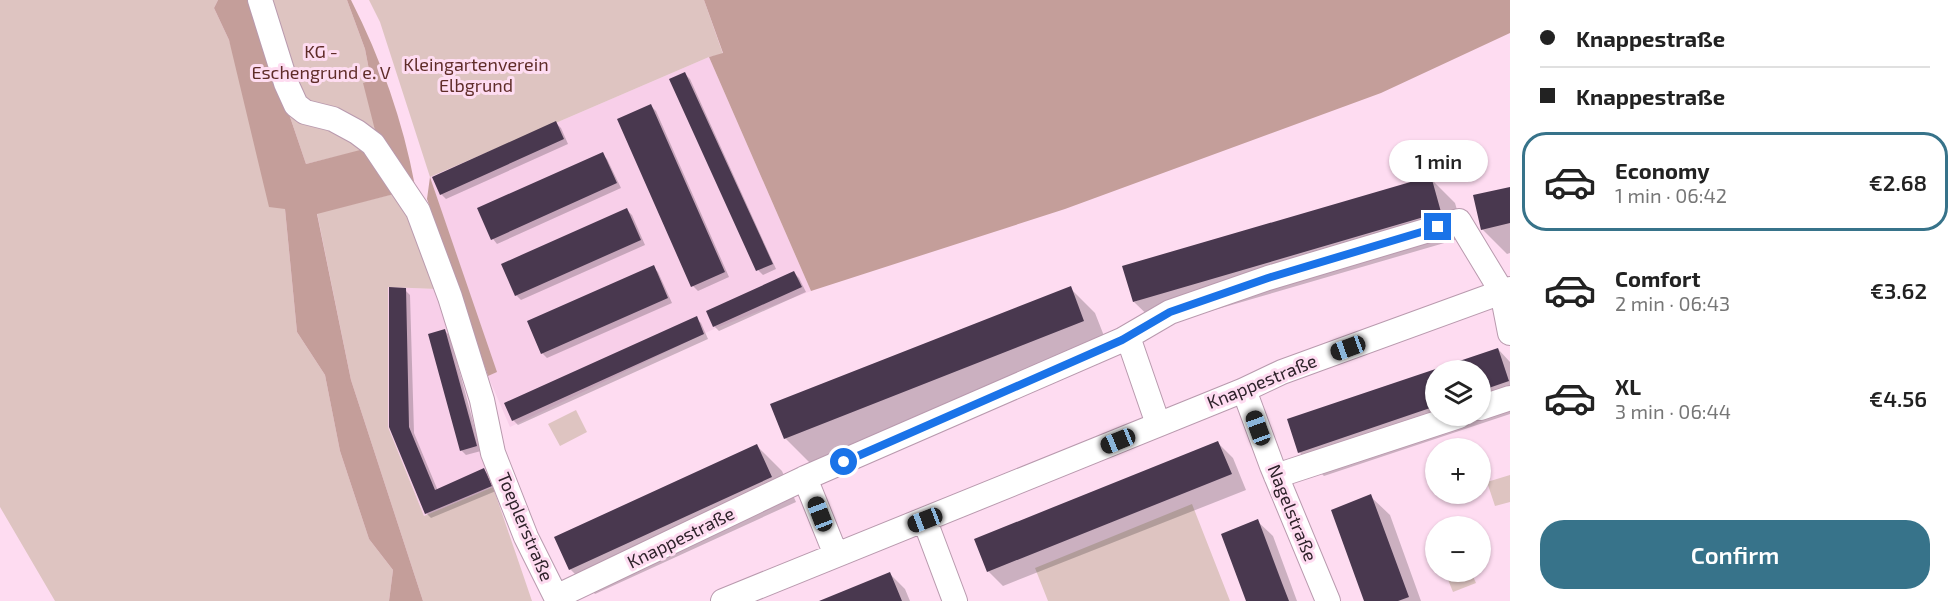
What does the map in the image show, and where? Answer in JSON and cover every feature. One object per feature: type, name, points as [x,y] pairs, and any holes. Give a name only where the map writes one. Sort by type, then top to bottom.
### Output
[{"type":"street","name":"Toeplerstraße","points":[[260,0],[286,83],[296,105],[305,112],[333,119],[373,144],[418,211],[450,297],[475,377],[493,453],[526,537],[557,599]]},
{"type":"street","name":"Knappestraße","points":[[557,599],[805,478],[1128,337],[1170,312],[1268,278],[1459,221],[1506,290],[1510,333]]},
{"type":"street","name":"Knappestraße","points":[[723,601],[1244,390],[1282,372],[1506,290]]},
{"type":"street","points":[[1128,337],[1158,424]]},
{"type":"street","name":"Nagelstraße","points":[[1244,390],[1276,476],[1328,601]]},
{"type":"street","points":[[1491,404],[1510,398]]},
{"type":"street","points":[[1276,476],[1428,426]]},
{"type":"street","points":[[805,478],[836,555]]},
{"type":"street","points":[[925,520],[955,601]]},
{"type":"shaded area","points":[[218,0],[255,0],[306,164],[364,149],[398,193],[317,214],[351,380],[423,601],[389,601],[393,570],[369,539],[340,451],[325,375],[297,332],[285,209],[269,207],[229,40],[214,8]]},
{"type":"shaded area","points":[[347,0],[351,0],[362,22],[390,91],[415,186],[378,142],[363,83],[371,80],[365,49]]},
{"type":"shaded area","points":[[704,0],[1510,0],[1510,33],[1381,93],[1065,209],[811,291],[709,57],[723,53]]},
{"type":"shaded area","points":[[709,57],[811,291],[716,328],[510,427],[488,376],[496,372],[430,177]]},
{"type":"shaded area","points":[[430,177],[497,372],[488,376],[427,199]]},
{"type":"shaded area","points":[[388,287],[436,289],[478,447],[493,487],[424,516],[388,427]]},
{"type":"green space","points":[[0,0],[218,0],[214,8],[229,40],[285,209],[297,332],[325,375],[340,451],[369,539],[393,570],[389,601],[55,601],[0,507]]},
{"type":"green space","name":"KG - Eschengrund e. V","points":[[255,0],[347,0],[365,49],[371,80],[364,83],[411,188],[436,289],[388,287],[388,427],[424,516],[493,487],[532,601],[423,601],[351,380],[317,213],[397,193],[364,150],[306,164]]},
{"type":"green space","name":"Kleingartenverein Elbgrund","points":[[369,0],[704,0],[723,54],[709,57],[430,177],[380,22]]},
{"type":"green space","points":[[576,410],[587,432],[560,446],[548,424]]},
{"type":"green space","points":[[1510,475],[1510,502],[1495,506],[1491,494],[1491,481]]},
{"type":"green space","points":[[1192,504],[1230,601],[1048,601],[1035,568]]},
{"type":"green space","points":[[1449,582],[1476,583],[1453,592]]},
{"type":"building","points":[[685,72],[773,264],[756,271],[669,79]]},
{"type":"building","points":[[651,104],[725,272],[691,287],[617,119]]},
{"type":"building","points":[[556,121],[564,139],[440,195],[432,177]]},
{"type":"building","points":[[603,152],[617,183],[491,240],[477,208]]},
{"type":"building","points":[[1431,176],[1441,212],[1133,302],[1122,266]]},
{"type":"building","points":[[1510,187],[1510,223],[1481,230],[1473,195]]},
{"type":"building","points":[[627,208],[641,240],[515,296],[501,264]]},
{"type":"building","points":[[654,265],[668,298],[541,354],[527,321]]},
{"type":"building","points":[[794,271],[802,287],[713,327],[706,311]]},
{"type":"building","points":[[1071,286],[1084,321],[784,439],[770,404]]},
{"type":"building","points":[[389,287],[406,288],[409,427],[435,490],[484,468],[492,486],[425,514],[389,427]]},
{"type":"building","points":[[697,316],[704,334],[512,421],[504,403]]},
{"type":"building","points":[[445,329],[477,446],[460,451],[428,334]]},
{"type":"building","points":[[1498,348],[1509,381],[1491,387],[1491,360],[1462,360]]},
{"type":"building","points":[[1425,373],[1425,410],[1298,453],[1287,419]]},
{"type":"building","points":[[1218,441],[1232,474],[987,572],[974,539]]},
{"type":"building","points":[[757,444],[772,477],[569,570],[554,537]]},
{"type":"building","points":[[1371,494],[1409,597],[1398,601],[1364,601],[1331,510]]},
{"type":"building","points":[[1258,519],[1289,601],[1246,601],[1221,534]]},
{"type":"building","points":[[890,572],[902,601],[819,601]]},
{"type":"route","points":[[844,462],[1122,340],[1170,312],[1268,278],[1438,227]]}]
